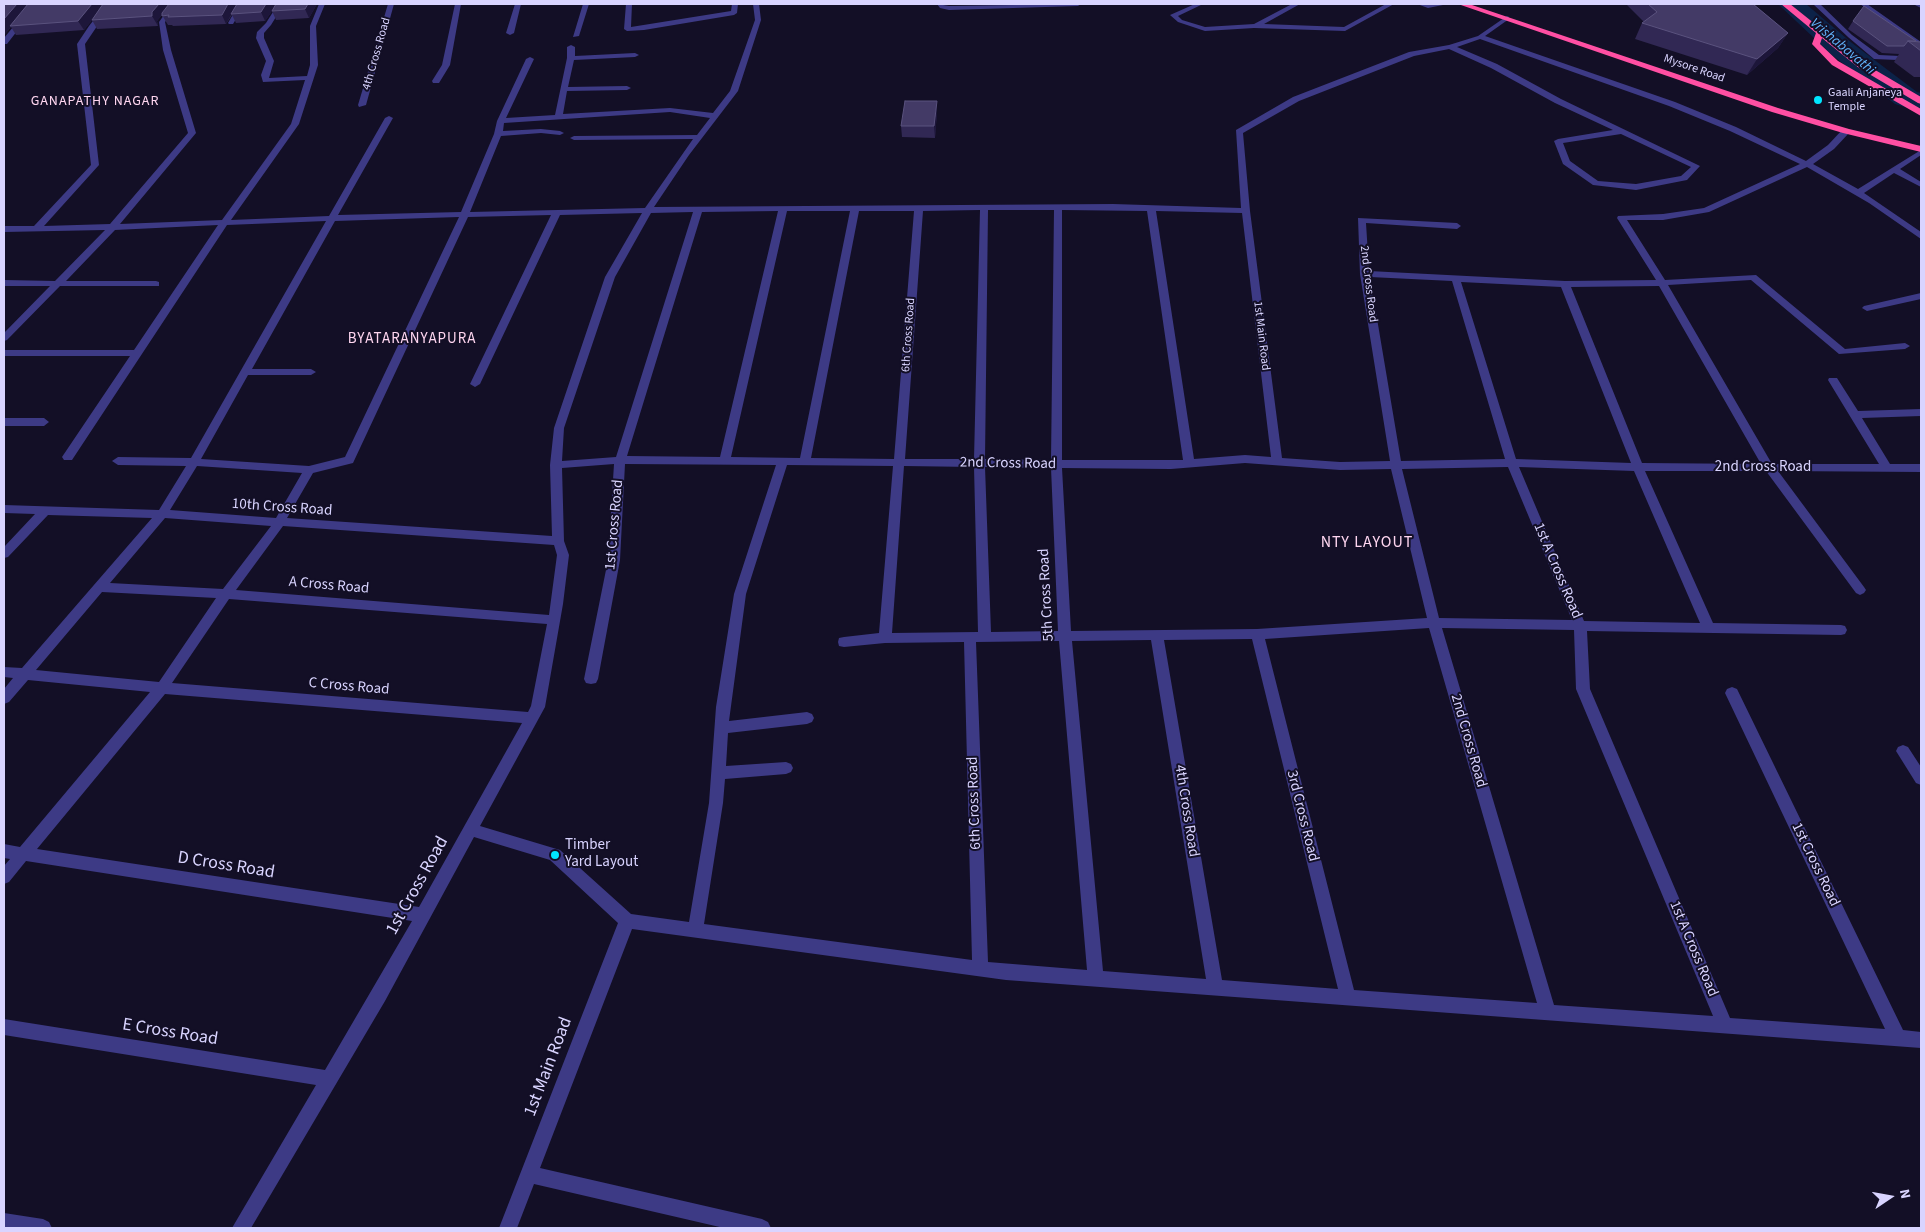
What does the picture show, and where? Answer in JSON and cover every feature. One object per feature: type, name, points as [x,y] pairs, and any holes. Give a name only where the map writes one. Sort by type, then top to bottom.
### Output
[{"type":"highway","name":"Mysore Road","points":[[1462,4],[1775,110],[1921,151]]},
{"type":"highway","points":[[1785,4],[1862,66],[1921,101]]},
{"type":"highway","points":[[1820,33],[1816,44],[1835,63],[1921,113]]},
{"type":"street","points":[[4,42],[35,4]]},
{"type":"street","points":[[37,228],[96,166],[81,44],[91,27],[110,4]]},
{"type":"street","points":[[4,338],[113,228],[192,133],[167,50],[162,22],[175,4]]},
{"type":"street","points":[[231,23],[242,4]]},
{"type":"street","points":[[280,4],[269,24],[261,32],[260,38],[270,60],[265,75],[266,80],[310,78]]},
{"type":"street","points":[[68,457],[224,223],[295,124],[314,65],[313,26],[322,4]]},
{"type":"street","name":"4th Cross Road","points":[[362,105],[391,4]]},
{"type":"street","points":[[436,81],[446,65],[458,4]]},
{"type":"street","points":[[510,32],[518,4]]},
{"type":"street","points":[[575,36],[586,4]]},
{"type":"street","points":[[629,4],[627,29],[644,28],[734,13],[735,4]]},
{"type":"street","name":"1st Cross Road","points":[[241,1228],[423,915],[538,707],[554,620],[563,555],[558,541],[556,465],[559,428],[610,277],[648,210],[734,91],[758,20],[756,4]]},
{"type":"street","points":[[940,4],[942,7],[949,8],[1078,4]]},
{"type":"street","points":[[1200,4],[1173,15],[1180,21],[1205,29],[1254,26],[1345,29],[1391,4]]},
{"type":"street","points":[[1254,26],[1297,4]]},
{"type":"street","points":[[1420,4],[1428,6],[1445,4]]},
{"type":"street","points":[[1816,4],[1850,36],[1877,57],[1921,59]]},
{"type":"street","points":[[1863,4],[1921,45]]},
{"type":"street","points":[[1917,4],[1921,5]]},
{"type":"street","points":[[1450,47],[1480,37],[1507,18]]},
{"type":"street","points":[[1480,37],[1672,104],[1807,164],[1858,193],[1921,236]]},
{"type":"street","points":[[558,117],[571,58],[571,47]]},
{"type":"street","points":[[1450,47],[1494,66],[1558,101],[1622,131],[1638,139],[1696,166],[1684,178],[1636,188],[1596,183],[1566,162],[1558,140],[1622,131]]},
{"type":"street","name":"1st Main Road","points":[[1277,461],[1246,211],[1239,132],[1296,99],[1412,54],[1450,47]]},
{"type":"street","points":[[571,58],[634,55]]},
{"type":"street","points":[[118,461],[194,462],[310,470],[349,460],[464,215],[498,134],[501,122],[530,59]]},
{"type":"street","points":[[564,89],[627,88]]},
{"type":"street","points":[[501,122],[670,110],[715,116]]},
{"type":"street","points":[[4,698],[162,514],[194,462],[389,118]]},
{"type":"street","points":[[498,134],[541,131],[560,133]]},
{"type":"street","points":[[1846,131],[1831,147],[1807,164],[1706,210],[1663,218],[1621,218],[1662,282],[1770,468],[1860,590]]},
{"type":"street","points":[[574,138],[699,137]]},
{"type":"street","points":[[1858,193],[1921,151]]},
{"type":"street","points":[[1895,170],[1921,185]]},
{"type":"street","points":[[725,461],[783,208]]},
{"type":"street","points":[[805,462],[855,208]]},
{"type":"street","name":"6th Cross Road","points":[[885,638],[919,208]]},
{"type":"street","points":[[984,208],[979,463],[985,638]]},
{"type":"street","name":"5th Cross Road","points":[[1058,208],[1056,464],[1065,637],[1096,978]]},
{"type":"street","points":[[4,228],[113,228],[331,219],[698,209],[1152,208],[1246,211]]},
{"type":"street","points":[[1152,208],[1189,464]]},
{"type":"street","name":"1st Cross Road","points":[[591,679],[614,560],[620,460],[698,209]]},
{"type":"street","points":[[475,384],[557,212]]},
{"type":"street","name":"2nd Cross Road","points":[[1457,226],[1360,220],[1365,274],[1396,467],[1434,623],[1548,1012]]},
{"type":"street","points":[[1365,274],[1565,284],[1753,278],[1843,352],[1905,346]]},
{"type":"street","name":"1st A Cross Road","points":[[1456,280],[1512,463],[1580,625],[1582,689],[1725,1025]]},
{"type":"street","points":[[4,283],[156,284]]},
{"type":"street","points":[[1565,284],[1638,467],[1709,628]]},
{"type":"street","points":[[1868,308],[1921,296]]},
{"type":"street","points":[[4,353],[136,353]]},
{"type":"street","points":[[244,372],[311,372]]},
{"type":"street","points":[[1833,380],[1887,468]]},
{"type":"street","points":[[1854,414],[1921,412]]},
{"type":"street","points":[[4,422],[44,422]]},
{"type":"street","name":"2nd Cross Road","points":[[556,465],[620,460],[1189,464],[1245,459],[1340,466],[1396,467],[1512,463],[1638,467],[1921,468]]},
{"type":"street","points":[[695,930],[716,804],[721,728],[740,594],[782,461]]},
{"type":"street","points":[[4,877],[162,688],[226,594],[279,523],[310,470]]},
{"type":"street","name":"10th Cross Road","points":[[4,509],[162,514],[558,541]]},
{"type":"street","points":[[4,554],[44,511]]},
{"type":"street","name":"A Cross Road","points":[[100,587],[226,594],[554,620]]},
{"type":"street","points":[[844,642],[885,638],[1257,634],[1434,623],[1841,630]]},
{"type":"street","name":"3rd Cross Road","points":[[1257,634],[1348,997]]},
{"type":"street","name":"4th Cross Road","points":[[1157,635],[1216,988]]},
{"type":"street","name":"6th Cross Road","points":[[970,638],[980,969]]},
{"type":"street","name":"C Cross Road","points":[[4,672],[162,688],[533,718]]},
{"type":"street","name":"1st Cross Road","points":[[1732,693],[1898,1038]]},
{"type":"street","points":[[721,728],[808,718]]},
{"type":"street","points":[[1903,750],[1921,779]]},
{"type":"street","points":[[718,774],[786,768]]},
{"type":"street","points":[[471,830],[555,855],[627,921],[980,969],[1921,1040]]},
{"type":"street","name":"D Cross Road","points":[[4,851],[423,915]]},
{"type":"street","name":"1st Main Road","points":[[508,1228],[627,921]]},
{"type":"street","name":"E Cross Road","points":[[4,1027],[329,1079]]},
{"type":"street","points":[[529,1174],[762,1228]]},
{"type":"street","points":[[4,1222],[43,1228]]},
{"type":"building","points":[[4,4],[17,4],[4,19]]},
{"type":"building","points":[[28,4],[92,4],[78,21],[10,26]]},
{"type":"building","points":[[103,4],[159,4],[152,12],[152,16],[92,20]]},
{"type":"building","points":[[169,4],[228,4],[222,15],[162,16],[162,13]]},
{"type":"building","points":[[237,4],[266,4],[261,12],[231,14]]},
{"type":"building","points":[[276,4],[308,4],[305,9],[272,11]]},
{"type":"building","points":[[1648,4],[1753,4],[1788,33],[1757,59],[1642,23],[1657,12]]},
{"type":"building","points":[[1864,6],[1916,41],[1908,41],[1904,46],[1887,46],[1853,21]]},
{"type":"building","points":[[1908,41],[1921,42],[1921,51]]},
{"type":"building","points":[[905,101],[937,101],[934,126],[901,126]]},
{"type":"waterway","name":"Vrishabavathi","points":[[1791,4],[1842,49],[1906,98],[1921,103]]},
{"type":"waterway","points":[[1906,98],[1921,114]]},
{"type":"place","name":"Gaali Anjaneya Temple","points":[[1818,100]]},
{"type":"place","name":"Timber Yard Layout","points":[[555,855]]},
{"type":"district","name":"GANAPATHY NAGAR","points":[[95,102]]},
{"type":"district","name":"BYATARANYAPURA","points":[[412,340]]},
{"type":"district","name":"NTY LAYOUT","points":[[1367,543]]}]
